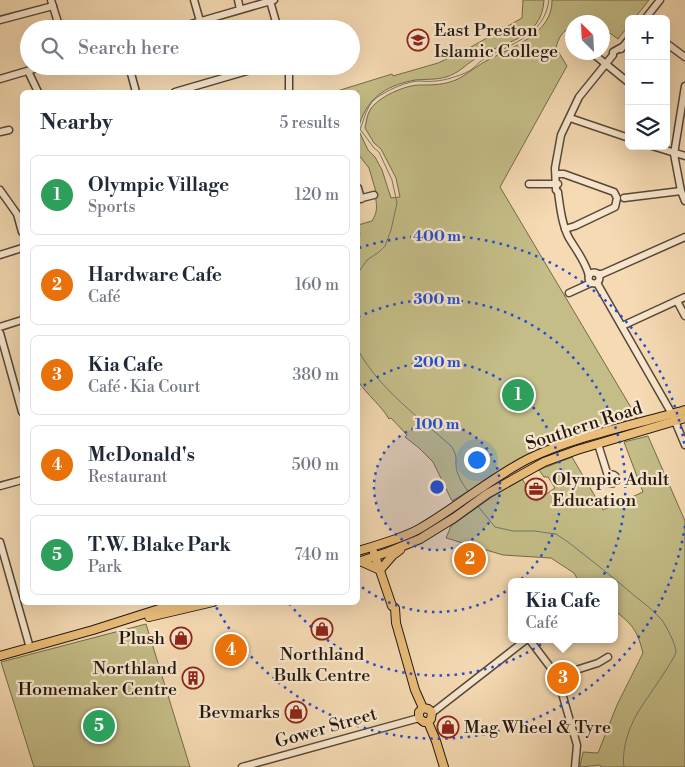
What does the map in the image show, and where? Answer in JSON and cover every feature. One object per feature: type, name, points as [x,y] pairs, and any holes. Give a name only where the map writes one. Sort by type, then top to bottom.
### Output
[{"type":"main road","name":"Southern Road","points":[[484,491],[544,462],[673,418],[685,410]]},
{"type":"main road","name":"Southern Road","points":[[473,499],[503,473],[549,450],[673,418],[685,418]]},
{"type":"main road","points":[[360,550],[416,531],[460,503],[473,499]]},
{"type":"main road","points":[[360,561],[420,539],[465,510],[473,499]]},
{"type":"main road","points":[[449,510],[454,518]]},
{"type":"main road","points":[[380,570],[393,555],[407,544]]},
{"type":"main road","points":[[372,547],[392,606],[395,608],[395,619],[415,690],[423,708],[428,709],[432,714],[428,722]]},
{"type":"main road","points":[[360,561],[380,570]]},
{"type":"main road","points":[[0,656],[93,630],[172,605]]},
{"type":"main road","points":[[93,630],[201,605]]},
{"type":"main road","points":[[423,708],[419,712],[419,718],[424,722],[428,722]]},
{"type":"main road","points":[[428,722],[444,767]]},
{"type":"street","points":[[194,0],[200,20]]},
{"type":"street","points":[[238,0],[240,9]]},
{"type":"street","points":[[203,20],[272,1],[276,20]]},
{"type":"street","points":[[648,15],[658,1]]},
{"type":"street","points":[[0,20],[52,3],[57,20]]},
{"type":"street","points":[[625,44],[613,52],[579,97],[561,138],[556,166],[556,180],[573,242],[673,418],[685,445]]},
{"type":"street","points":[[670,46],[685,57]]},
{"type":"street","points":[[600,60],[625,80]]},
{"type":"street","points":[[0,79],[20,73]]},
{"type":"street","points":[[30,75],[37,90]]},
{"type":"street","points":[[131,75],[135,90]]},
{"type":"street","points":[[182,90],[233,75]]},
{"type":"street","points":[[289,75],[289,90]]},
{"type":"street","points":[[685,86],[674,154],[681,191],[685,201]]},
{"type":"street","points":[[570,118],[625,137]]},
{"type":"street","points":[[0,132],[9,130]]},
{"type":"street","points":[[663,150],[685,156]]},
{"type":"street","points":[[529,184],[556,180],[564,174],[614,192],[617,198],[615,207],[568,228]]},
{"type":"street","points":[[624,198],[681,191]]},
{"type":"street","points":[[1,193],[17,214],[20,225]]},
{"type":"street","points":[[360,199],[374,195]]},
{"type":"street","points":[[569,294],[594,278],[685,237]]},
{"type":"street","points":[[0,255],[20,249]]},
{"type":"street","points":[[622,326],[685,298]]},
{"type":"street","points":[[677,301],[685,316]]},
{"type":"street","points":[[0,327],[20,321]]},
{"type":"street","points":[[0,333],[20,405]]},
{"type":"street","points":[[598,444],[608,476]]},
{"type":"street","points":[[0,486],[20,481]]},
{"type":"street","points":[[0,542],[30,648]]},
{"type":"street","points":[[432,714],[523,643]]},
{"type":"street","points":[[531,643],[556,676],[577,745],[575,767]]},
{"type":"street","points":[[556,676],[598,663],[608,657]]},
{"type":"street","name":"Gower Street","points":[[242,767],[419,718]]},
{"type":"shaded area","points":[[523,0],[544,0],[542,14],[536,24],[519,38],[485,53],[446,77],[415,80],[385,90],[371,102],[360,122],[360,90],[340,90],[392,74],[393,76],[438,63],[464,51],[522,18]]},
{"type":"shaded area","points":[[552,0],[649,0],[637,15],[625,15],[625,30],[618,39],[610,33],[610,15],[565,15],[565,31],[561,35],[556,48],[567,66],[500,187],[639,421],[562,443],[498,473],[452,501],[433,462],[405,437],[407,435],[391,418],[389,419],[360,384],[360,224],[372,221],[376,214],[376,192],[369,168],[360,157],[360,133],[368,150],[375,157],[382,170],[391,198],[400,197],[396,178],[381,149],[374,143],[365,128],[369,112],[385,96],[407,87],[442,84],[455,80],[486,61],[518,45],[538,31],[545,22],[550,12]]},
{"type":"shaded area","points":[[648,436],[685,521],[685,767],[601,767],[600,765],[580,767],[583,752],[598,753],[617,705],[643,653],[633,628],[618,613],[618,578],[577,578],[574,573],[551,558],[503,555],[446,538],[451,526],[492,497],[522,479],[536,501],[555,488],[548,477],[544,477],[539,470],[572,457],[603,510],[643,492],[624,442]]},
{"type":"shaded area","points":[[146,624],[190,767],[34,767],[1,662]]},
{"type":"waterway","points":[[360,129],[370,106],[379,96],[404,84],[416,81],[444,80],[458,76],[469,71],[482,60],[525,37],[541,23],[549,0]]},
{"type":"waterway","points":[[360,129],[379,152],[392,180],[397,203],[385,246],[367,260],[360,270]]},
{"type":"waterway","points":[[360,353],[377,378],[452,447],[458,474],[469,493]]},
{"type":"waterway","points":[[477,505],[495,527],[513,531],[556,534],[612,578]]},
{"type":"waterway","points":[[618,583],[662,620],[676,649],[675,656],[633,722],[625,745],[624,767]]},
{"type":"place","name":"East Preston Islamic College","points":[[418,40]]},
{"type":"place","name":"Olympic Village","points":[[518,395]]},
{"type":"place","name":"Olympic Adult Education","points":[[536,489]]},
{"type":"place","name":"Hardware Cafe","points":[[470,559]]},
{"type":"place","name":"Northland Bulk Centre","points":[[322,629]]},
{"type":"place","name":"Plush","points":[[181,638]]},
{"type":"place","name":"McDonald's","points":[[231,650]]},
{"type":"place","name":"Northland Homemaker Centre","points":[[193,678]]},
{"type":"place","name":"Kia Cafe","points":[[563,678]]},
{"type":"place","name":"Bevmarks","points":[[296,712]]},
{"type":"place","name":"T.W. Blake Park","points":[[99,726]]},
{"type":"place","name":"Mag Wheel & Tyre","points":[[448,727]]}]
